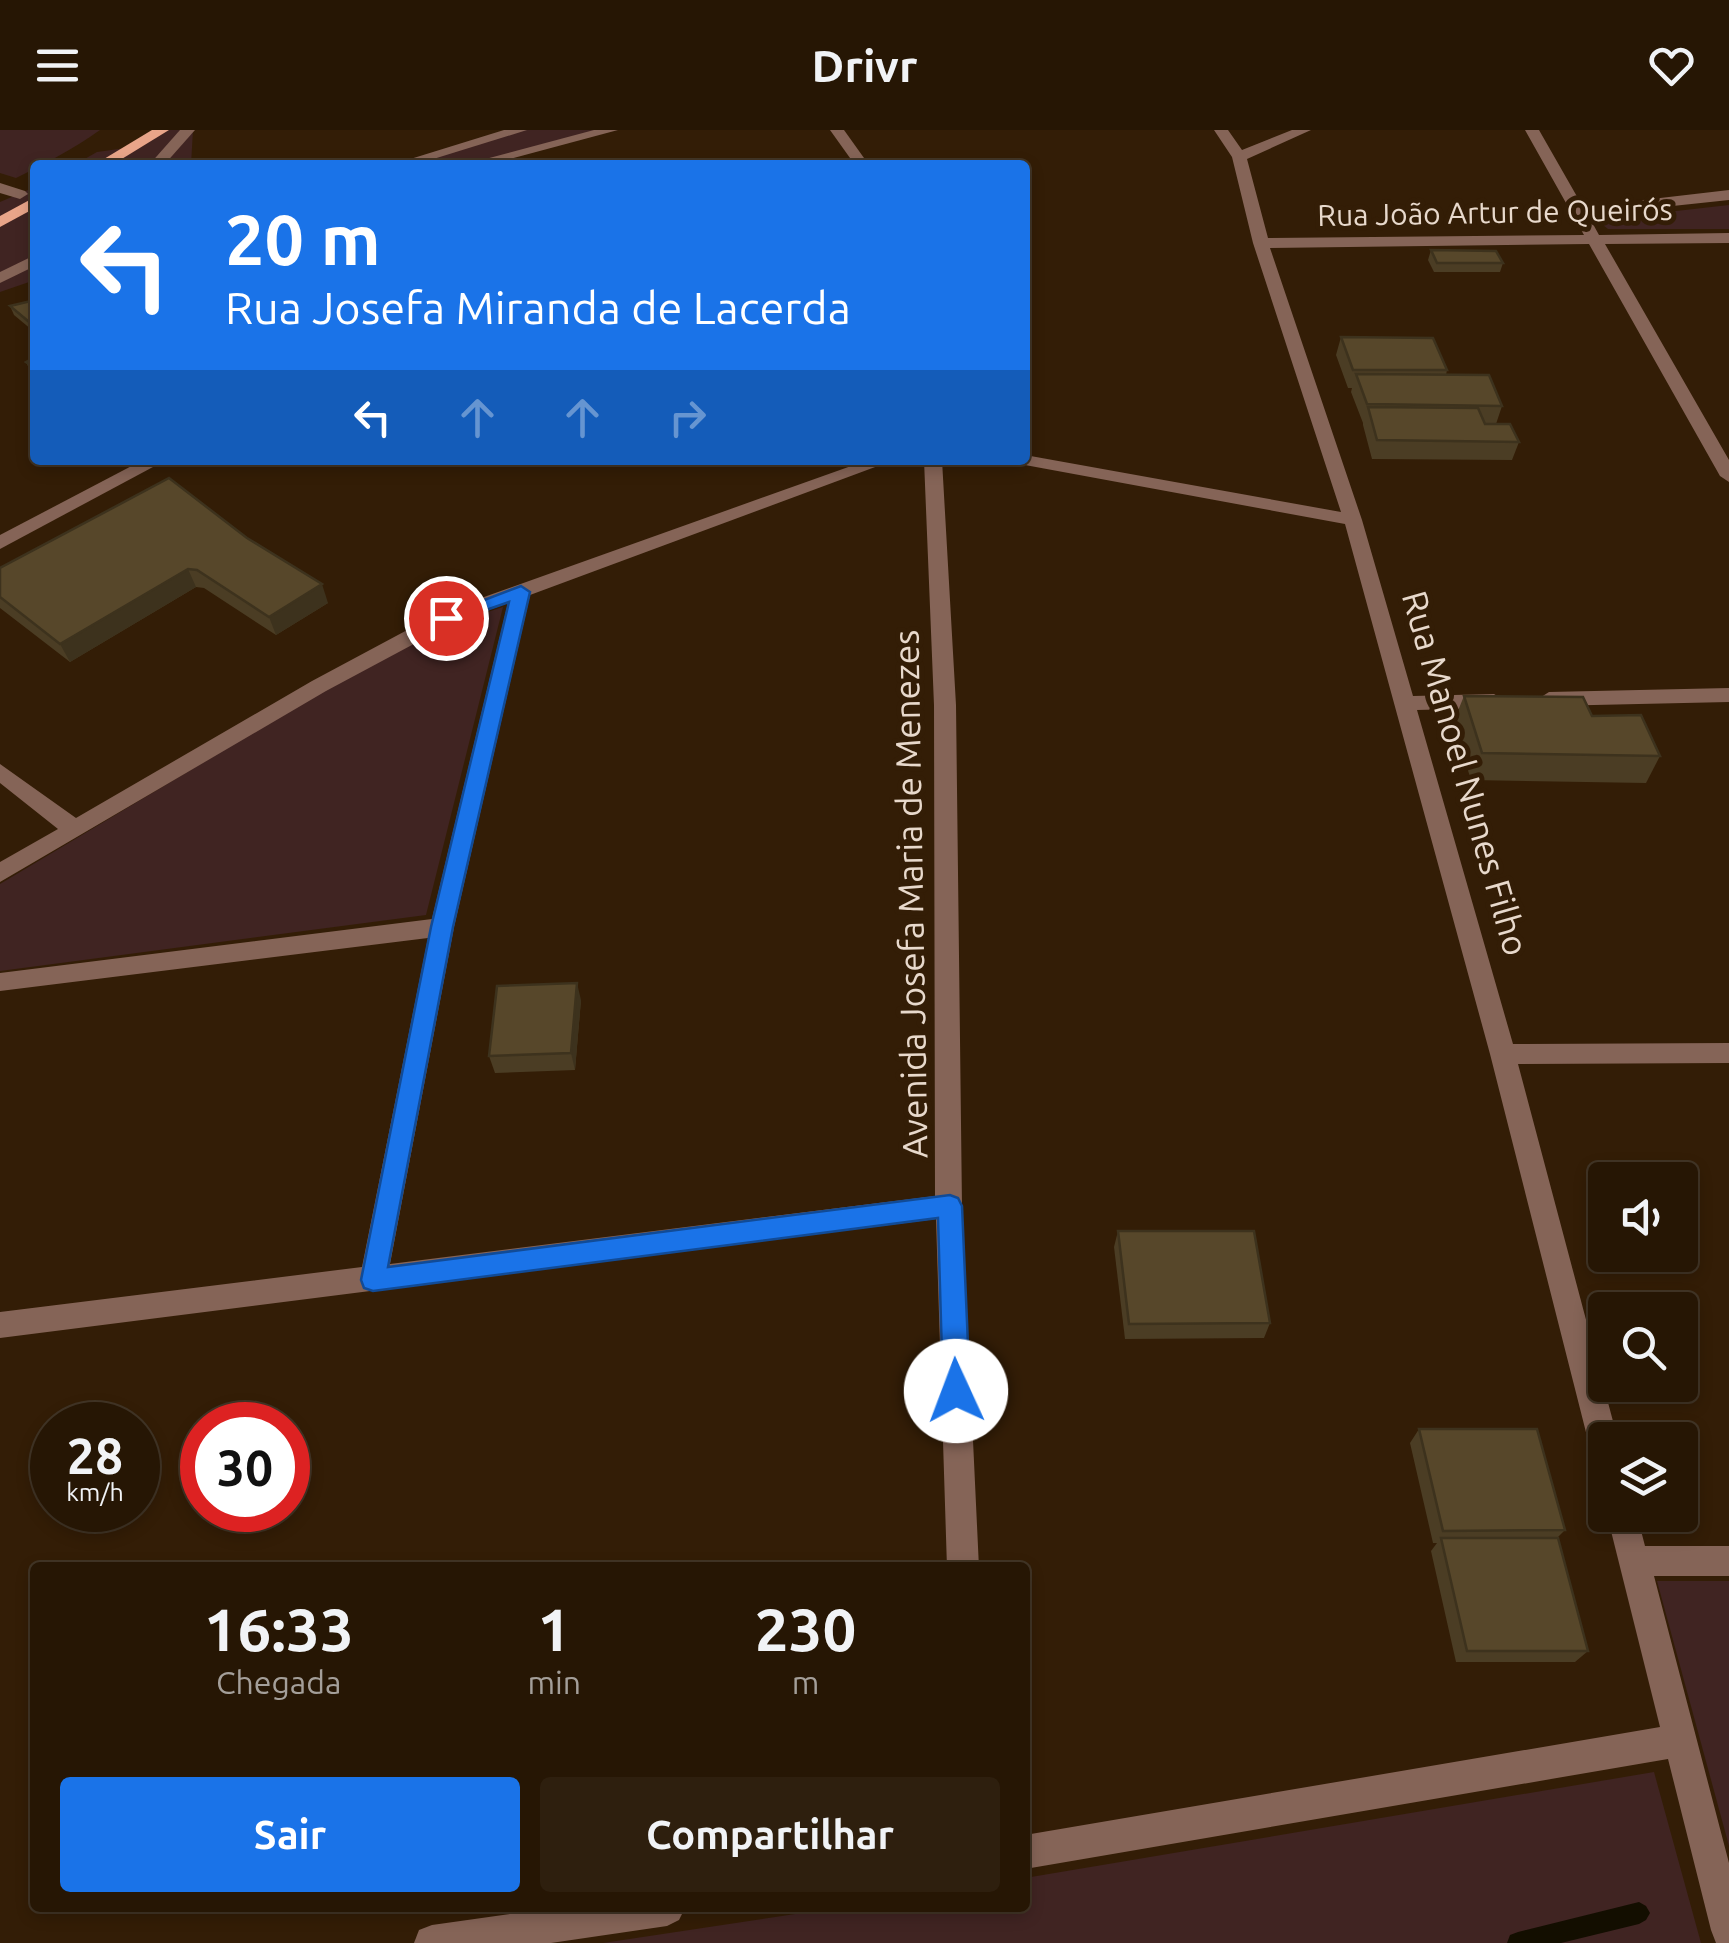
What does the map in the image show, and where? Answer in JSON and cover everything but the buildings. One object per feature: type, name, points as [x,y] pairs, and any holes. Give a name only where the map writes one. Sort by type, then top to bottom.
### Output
[{"type":"main road","points":[[95,160],[130,130]]},
{"type":"main road","points":[[96,160],[162,130]]},
{"type":"main road","points":[[0,202],[30,194]]},
{"type":"main road","points":[[0,222],[30,194]]},
{"type":"street","points":[[161,160],[190,130]]},
{"type":"street","points":[[180,160],[190,130]]},
{"type":"street","points":[[492,160],[611,130]]},
{"type":"street","points":[[836,130],[858,160]]},
{"type":"street","name":"Rua Manoel Nunes Filho","points":[[1221,130],[1239,157],[1261,242],[1352,520],[1503,1054],[1598,1422]]},
{"type":"street","points":[[1239,157],[1304,130]]},
{"type":"street","points":[[1532,130],[1729,476]]},
{"type":"street","points":[[505,157],[514,131]]},
{"type":"street","points":[[415,160],[514,131]]},
{"type":"street","points":[[0,188],[30,194]]},
{"type":"street","points":[[1577,212],[1729,195]]},
{"type":"street","name":"Rua João Artur de Queirós","points":[[1261,242],[1729,238]]},
{"type":"street","points":[[0,278],[30,263]]},
{"type":"street","points":[[0,292],[30,282]]},
{"type":"street","points":[[1030,461],[1352,520]]},
{"type":"street","points":[[0,543],[148,465]]},
{"type":"street","points":[[0,873],[446,618],[871,465]]},
{"type":"street","name":"Avenida Josefa Maria de Menezes","points":[[933,465],[944,705],[950,1206],[963,1562]]},
{"type":"street","points":[[373,1280],[442,927],[521,592]]},
{"type":"street","points":[[1404,702],[1729,695]]},
{"type":"street","points":[[0,772],[74,829]]},
{"type":"street","points":[[0,982],[442,927]]},
{"type":"street","points":[[1503,1054],[1729,1053]]},
{"type":"street","points":[[0,1326],[950,1206]]},
{"type":"street","points":[[1626,1532],[1729,1930]]},
{"type":"street","points":[[1634,1561],[1729,1560]]},
{"type":"street","points":[[1030,1851],[1680,1740]]},
{"type":"street","points":[[432,1943],[640,1912]]},
{"type":"shaded area","points":[[0,130],[100,130],[49,160],[30,160],[30,170],[16,178],[0,173]]},
{"type":"shaded area","points":[[162,130],[193,130],[191,160],[83,160],[97,152],[133,147]]},
{"type":"shaded area","points":[[520,130],[611,130],[490,160],[415,160]]},
{"type":"shaded area","points":[[30,189],[30,282],[0,292],[0,202]]},
{"type":"shaded area","points":[[1729,205],[1729,229],[1608,229],[1597,220]]},
{"type":"shaded area","points":[[503,607],[426,915],[0,971],[0,884],[331,686],[448,625]]},
{"type":"shaded area","points":[[1657,1581],[1729,1581],[1729,1846]]},
{"type":"shaded area","points":[[1654,1772],[1701,1943],[603,1943],[808,1912],[1030,1912],[1030,1877]]},
{"type":"waterway","points":[[1518,1943],[1639,1913]]},
{"type":"route","points":[[446,618],[521,592],[442,927],[373,1280],[950,1206],[956,1391]]}]
